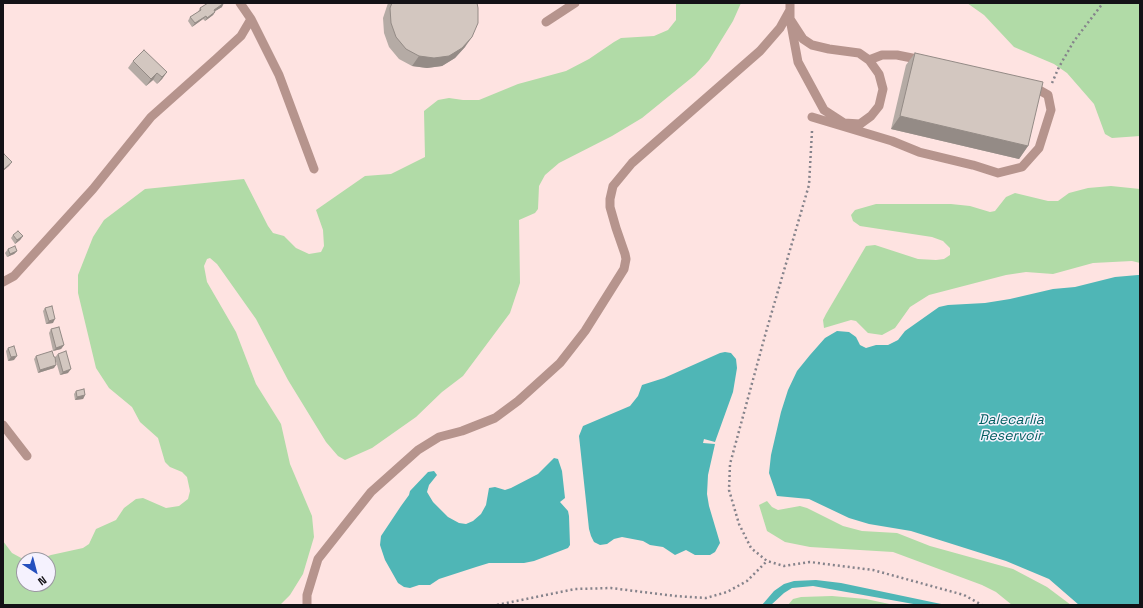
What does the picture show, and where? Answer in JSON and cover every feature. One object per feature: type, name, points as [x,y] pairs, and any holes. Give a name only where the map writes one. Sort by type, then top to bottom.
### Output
[{"type":"lane","points":[[240,3],[251,19],[279,75],[314,169]]},
{"type":"lane","points":[[546,22],[575,3]]},
{"type":"lane","points":[[790,11],[803,38],[812,45],[859,53],[869,60],[878,74],[882,89],[878,106],[872,116],[860,124],[844,123],[824,110],[798,62],[790,11]]},
{"type":"lane","points":[[307,605],[307,595],[318,559],[371,492],[418,450],[439,437],[462,431],[495,418],[560,363],[585,331],[624,269],[625,254],[610,206],[613,186],[632,163],[760,51],[780,28],[790,11]]},
{"type":"lane","points":[[3,282],[14,276],[93,189],[151,116],[216,60],[241,36],[251,19]]},
{"type":"lane","points":[[869,60],[882,55],[897,55],[934,63]]},
{"type":"lane","points":[[812,117],[892,141],[919,152],[973,165],[998,173],[1022,167],[1039,148],[1051,110],[1048,95],[1025,83]]},
{"type":"lane","points":[[3,425],[26,456]]},
{"type":"path","points":[[1048,95],[1058,67],[1074,41],[1103,3]]},
{"type":"path","points":[[812,117],[809,185],[766,332],[730,464],[729,490],[739,524],[751,548],[767,561],[784,566],[810,562],[872,570],[964,595],[982,605]]},
{"type":"path","points":[[497,605],[575,589],[611,588],[675,596],[706,598],[726,592],[747,581],[767,561]]},
{"type":"shaded area","points":[[3,3],[1140,3],[1140,605],[3,605]]},
{"type":"green space","points":[[676,3],[741,3],[733,21],[709,60],[695,75],[642,118],[612,136],[559,163],[545,175],[539,186],[538,209],[535,213],[519,220],[520,283],[510,313],[463,376],[442,392],[416,417],[372,448],[345,460],[338,456],[326,442],[288,380],[256,319],[217,264],[210,258],[207,259],[204,266],[207,282],[236,332],[256,384],[281,424],[290,464],[312,516],[314,537],[303,574],[290,595],[281,604],[3,605],[3,541],[12,553],[16,555],[16,592],[56,592],[56,554],[83,548],[89,544],[96,529],[116,520],[124,508],[136,499],[143,498],[166,508],[179,506],[188,499],[190,491],[187,477],[182,472],[170,467],[165,462],[158,438],[140,422],[132,407],[109,388],[96,368],[78,293],[78,275],[93,237],[104,220],[145,189],[244,179],[273,233],[284,236],[296,248],[309,254],[321,252],[324,246],[323,230],[316,210],[365,176],[391,174],[425,157],[424,111],[438,100],[449,98],[479,100],[518,84],[566,71],[589,59],[621,38],[654,36],[668,30],[676,20]]},
{"type":"green space","points":[[967,3],[1140,3],[1140,136],[1112,138],[1105,134],[1094,104],[1067,73],[1054,64],[1014,47],[984,15]]},
{"type":"green space","points":[[1111,186],[1140,189],[1140,263],[1132,261],[1093,263],[1053,274],[1026,272],[1006,275],[929,295],[910,307],[895,328],[882,335],[868,333],[856,321],[851,320],[824,328],[823,320],[826,314],[866,246],[875,245],[918,259],[944,259],[950,255],[950,248],[943,241],[932,237],[860,226],[853,221],[851,215],[855,210],[876,204],[951,204],[970,206],[990,212],[995,211],[1006,197],[1015,193],[1048,201],[1058,201],[1069,193],[1088,188]]},
{"type":"green space","points":[[767,501],[772,507],[778,510],[800,506],[843,526],[862,531],[897,533],[930,546],[1013,569],[1047,587],[1071,605],[1012,605],[996,592],[982,585],[893,552],[810,547],[785,542],[767,531],[759,505]]},
{"type":"green space","points":[[832,596],[866,599],[894,605],[788,605],[793,599],[801,597]]},
{"type":"water","name":"Dalecarlia Reservoir","points":[[1140,275],[1140,605],[1079,605],[1049,579],[1006,561],[911,531],[869,524],[849,518],[809,499],[777,496],[769,473],[771,455],[781,412],[788,390],[797,371],[825,338],[837,331],[849,332],[856,337],[860,345],[866,348],[876,345],[888,345],[898,340],[905,331],[939,307],[948,305],[985,303],[1053,289],[1075,287],[1115,277]]},
{"type":"water","points":[[725,352],[731,353],[736,359],[737,368],[733,392],[715,442],[704,439],[703,443],[715,444],[708,475],[707,494],[720,543],[715,552],[710,555],[695,555],[686,550],[675,555],[663,547],[622,537],[614,539],[607,544],[600,545],[594,542],[589,529],[579,436],[583,426],[630,406],[638,396],[642,385],[664,378]]},
{"type":"water","points":[[554,458],[558,459],[562,471],[565,498],[560,502],[568,511],[569,516],[570,545],[568,548],[534,561],[524,563],[489,563],[439,579],[430,585],[419,585],[410,588],[404,587],[398,583],[385,560],[380,545],[381,536],[409,495],[410,491],[428,472],[434,471],[437,475],[429,485],[427,492],[433,502],[448,517],[459,523],[466,524],[473,521],[481,514],[486,505],[489,488],[495,487],[505,490],[511,488],[538,474]]},
{"type":"water","points":[[816,580],[841,583],[946,605],[919,605],[813,586],[792,588],[771,605],[762,605],[774,591],[784,584],[794,581]]},
{"type":"building","points":[[208,3],[224,3],[214,10],[215,12],[207,18],[206,16],[195,23],[190,17],[201,10],[200,8]]},
{"type":"building","points":[[392,3],[477,3],[478,23],[472,37],[462,48],[449,56],[434,58],[419,56],[406,49],[396,37],[391,23],[390,8]]},
{"type":"building","points":[[144,50],[167,72],[162,77],[157,73],[151,79],[133,61]]},
{"type":"building","points":[[915,53],[1043,82],[1028,146],[900,116]]},
{"type":"building","points":[[4,154],[12,162],[3,170],[3,155]]},
{"type":"building","points":[[18,231],[23,236],[17,240],[13,235]]},
{"type":"building","points":[[15,246],[17,251],[10,254],[8,249]]},
{"type":"building","points":[[52,306],[55,319],[49,321],[45,308]]},
{"type":"building","points":[[59,327],[64,345],[56,348],[51,329]]},
{"type":"building","points":[[14,346],[17,356],[11,357],[8,348]]},
{"type":"building","points":[[52,351],[55,357],[56,365],[40,370],[36,356]]},
{"type":"building","points":[[66,351],[71,369],[63,372],[58,354]]},
{"type":"building","points":[[84,389],[85,395],[77,397],[76,391]]}]
